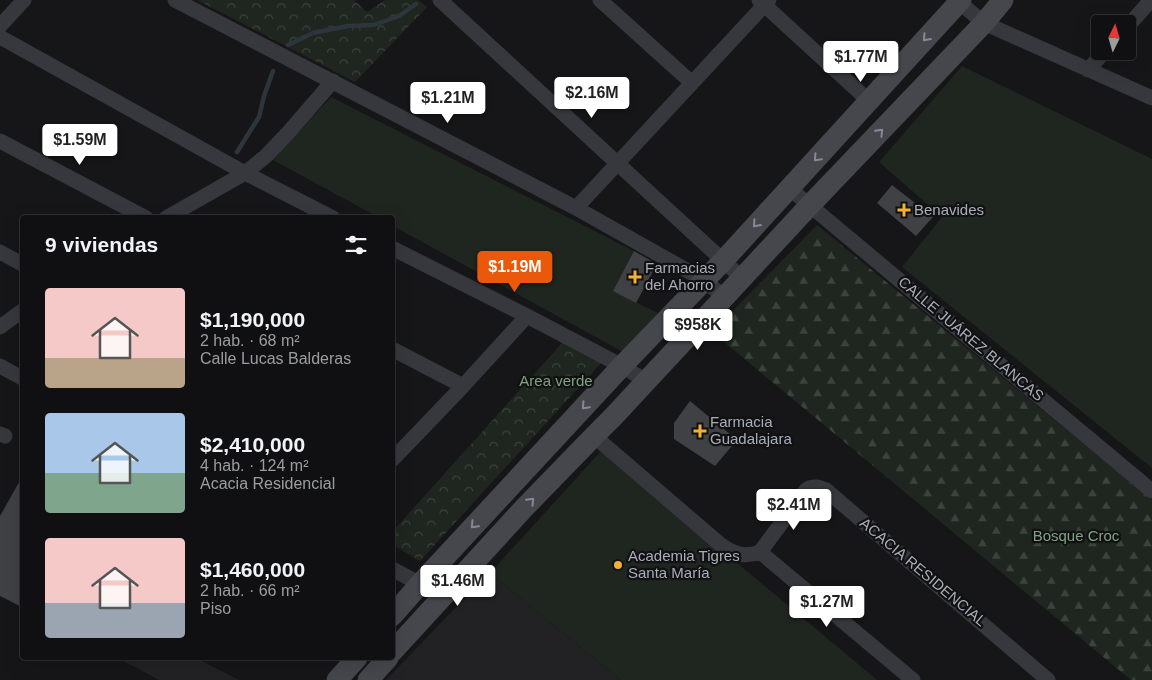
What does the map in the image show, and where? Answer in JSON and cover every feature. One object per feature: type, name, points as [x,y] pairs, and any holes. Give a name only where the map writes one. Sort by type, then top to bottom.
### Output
[{"type":"main road","points":[[395,649],[526,507],[613,417],[1004,0]]},
{"type":"main road","points":[[395,613],[622,366],[723,260],[960,1]]},
{"type":"main road","points":[[337,680],[355,660]]},
{"type":"main road","points":[[368,680],[386,660]]},
{"type":"street","points":[[0,26],[24,0]]},
{"type":"street","points":[[175,0],[576,208],[704,280],[724,297]]},
{"type":"street","points":[[440,0],[742,278]]},
{"type":"street","points":[[600,0],[692,83]]},
{"type":"street","points":[[1136,17],[1151,0]]},
{"type":"street","points":[[960,1],[984,23],[1152,98]]},
{"type":"street","points":[[576,208],[764,2],[869,101]]},
{"type":"street","points":[[0,37],[245,173],[327,215]]},
{"type":"street","points":[[1088,70],[1097,60]]},
{"type":"street","points":[[171,215],[245,173],[266,156],[333,81]]},
{"type":"street","points":[[0,141],[140,215]]},
{"type":"street","name":"CALLE JUÁREZ BLANCAS","points":[[789,188],[1152,491]]},
{"type":"street","points":[[395,250],[528,316],[622,366],[646,381]]},
{"type":"street","points":[[0,252],[20,263]]},
{"type":"street","points":[[0,327],[20,312]]},
{"type":"street","points":[[395,456],[528,316]]},
{"type":"street","points":[[395,351],[463,386]]},
{"type":"street","points":[[0,366],[20,377]]},
{"type":"street","points":[[594,436],[721,545],[742,555],[760,552],[913,680]]},
{"type":"street","name":"ACACIA RESIDENCIAL","points":[[760,552],[806,490],[815,487],[826,490],[1048,680]]},
{"type":"street","points":[[395,571],[444,596]]},
{"type":"shaded area","points":[[490,573],[621,680],[386,680]]},
{"type":"shaded area","points":[[122,660],[200,660],[239,680],[159,680]]},
{"type":"green space","points":[[197,0],[354,0],[367,12],[385,0],[418,0],[427,7],[355,82]]},
{"type":"green space","points":[[962,66],[1152,159],[1152,468],[902,267],[942,217],[879,162]]},
{"type":"green space","points":[[331,97],[634,251],[613,291],[658,313],[623,352],[395,227],[395,215],[374,215],[273,160]]},
{"type":"green space","name":"Bosque Croc","points":[[817,225],[1152,500],[1152,680],[1131,680],[712,332]]},
{"type":"green space","name":"Area verde","points":[[562,343],[602,362],[420,561],[395,546],[395,529]]},
{"type":"green space","name":"Academia Tigres Santa María","points":[[602,450],[877,680],[621,680],[490,573]]},
{"type":"building","name":"Benavides","points":[[892,185],[933,217],[916,236],[877,203]]},
{"type":"building","name":"Farmacias del Ahorro","points":[[634,251],[657,264],[636,303],[613,291]]},
{"type":"building","name":"Farmacia Guadalajara","points":[[690,401],[737,440],[715,466],[674,439],[674,423]]},
{"type":"building","points":[[20,481],[20,606],[0,596],[0,516]]},
{"type":"waterway","points":[[288,45],[313,33],[348,26],[374,25],[399,16],[416,4]]},
{"type":"waterway","points":[[237,152],[259,117],[273,71]]},
{"type":"place","name":"Benavides","points":[[904,210]]},
{"type":"place","name":"Farmacias del Ahorro","points":[[635,277]]},
{"type":"place","name":"Farmacia Guadalajara","points":[[700,431]]},
{"type":"place","name":"Academia Tigres Santa María","points":[[618,565]]}]
